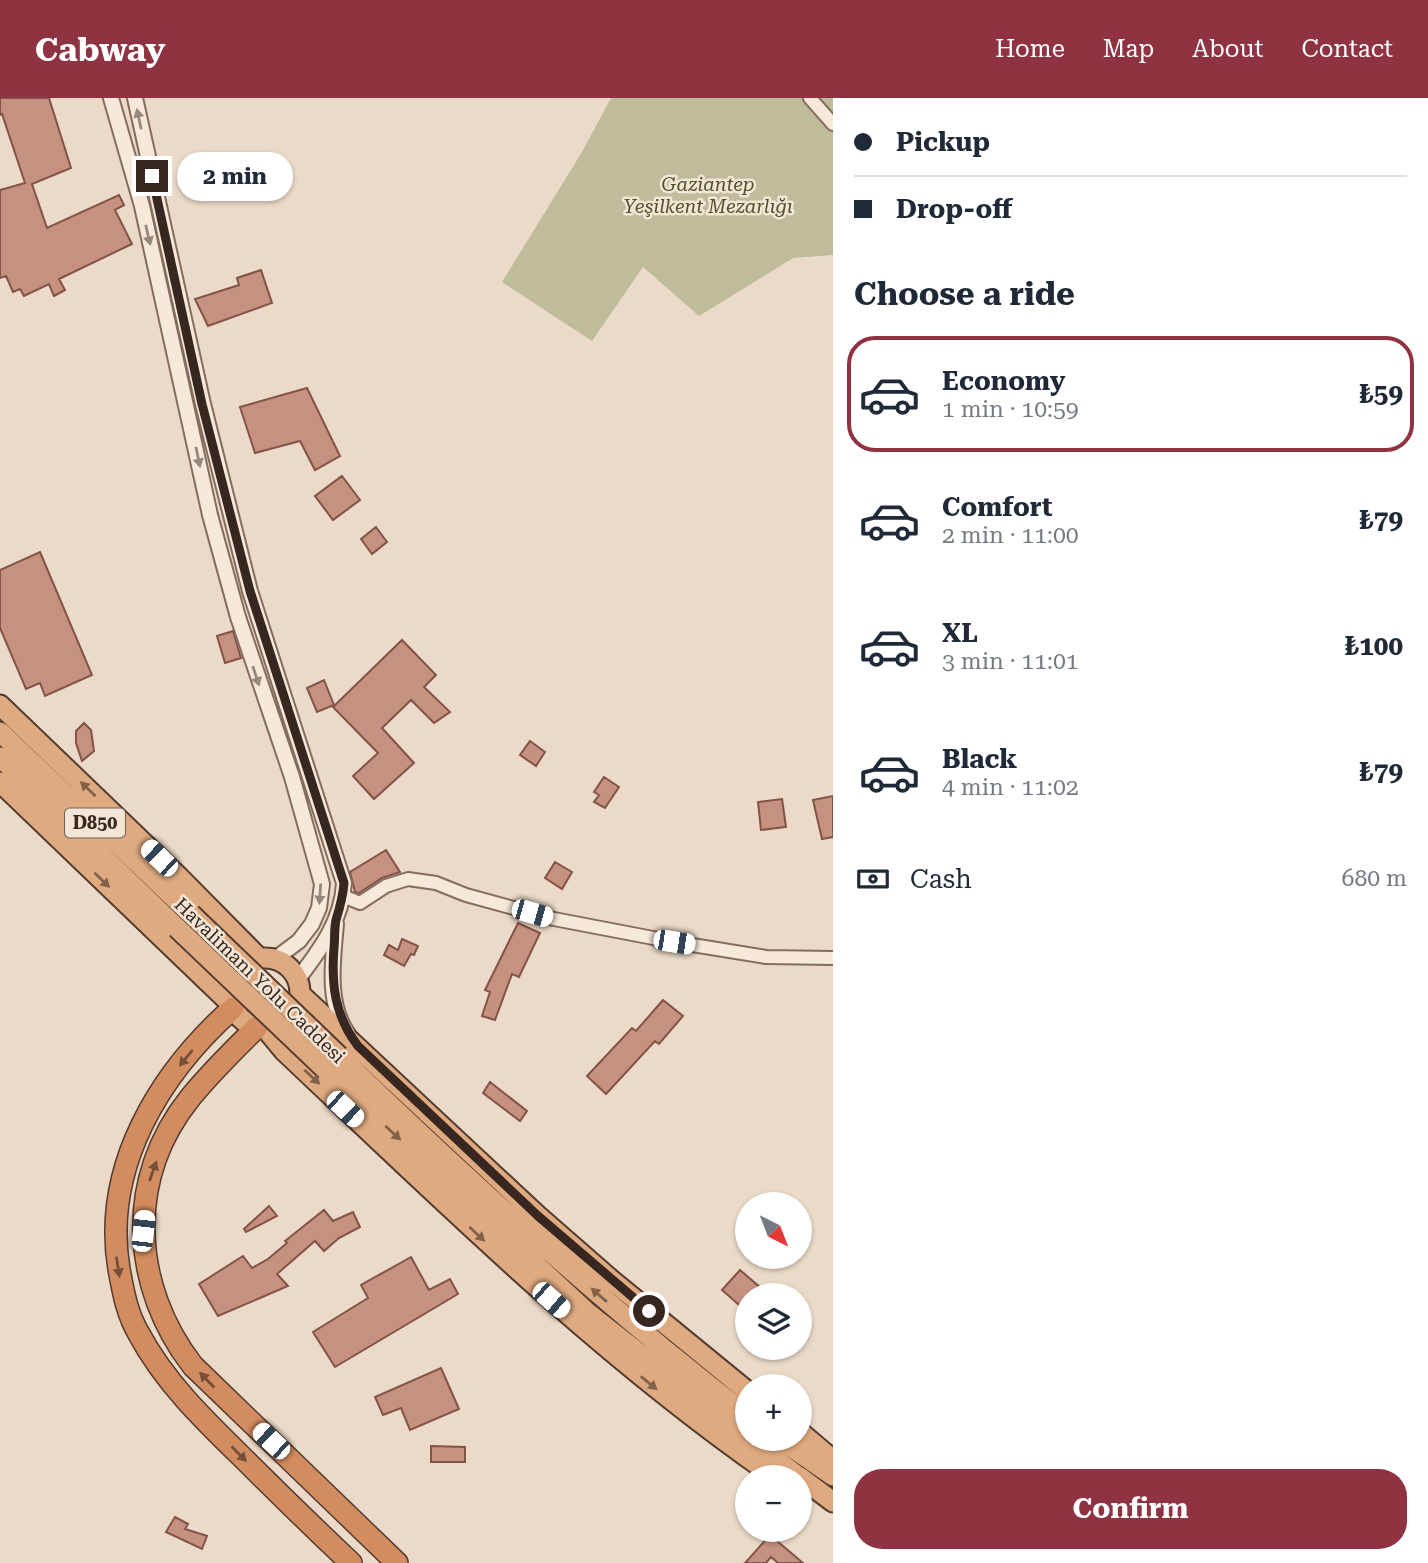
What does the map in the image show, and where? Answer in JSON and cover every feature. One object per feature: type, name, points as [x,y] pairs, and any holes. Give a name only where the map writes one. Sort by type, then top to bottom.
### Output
[{"type":"highway","points":[[0,705],[267,958],[289,967],[299,987],[538,1216],[735,1381]]},
{"type":"highway","name":"Havalimanı Yolu Caddesi","points":[[0,732],[184,921],[588,1313],[735,1429]]},
{"type":"highway","name":"Havalimanı Yolu Caddesi","points":[[0,757],[184,921]]},
{"type":"highway","points":[[0,782],[232,1006],[243,1021],[261,1028],[535,1286],[649,1384],[759,1465]]},
{"type":"highway","points":[[232,1006],[229,992],[233,977],[244,964],[267,958]]},
{"type":"highway","points":[[299,987],[292,1016],[280,1025],[261,1028],[189,1099],[162,1144],[148,1184],[143,1231],[147,1273],[174,1341],[193,1366],[397,1563]]},
{"type":"highway","points":[[232,1006],[169,1078],[139,1127],[124,1167],[116,1206],[115,1244],[124,1297],[137,1332],[157,1364],[201,1416],[349,1563]]},
{"type":"highway","name":"Havalimanı Yolu Caddesi","points":[[332,1063],[673,1358],[735,1406]]},
{"type":"highway","points":[[812,1442],[833,1460]]},
{"type":"highway","name":"Havalimanı Yolu Caddesi","points":[[764,1451],[783,1465]]},
{"type":"highway","points":[[797,1451],[833,1476]]},
{"type":"highway","points":[[309,1477],[408,1563]]},
{"type":"highway","name":"Havalimanı Yolu Caddesi","points":[[812,1487],[833,1504]]},
{"type":"highway","points":[[812,1496],[833,1504]]},
{"type":"street","points":[[111,98],[142,206],[210,515],[246,643],[292,777],[321,884],[319,908],[312,924],[299,941],[267,958]]},
{"type":"street","points":[[135,98],[202,404],[250,591],[344,883],[344,897],[336,921],[299,987]]},
{"type":"street","points":[[810,98],[833,124]]},
{"type":"street","points":[[344,897],[360,903],[386,886],[408,879],[436,883],[554,919],[594,927],[766,957],[833,958]]},
{"type":"street","points":[[336,921],[333,989],[344,1028],[358,1046]]},
{"type":"green space","name":"Gaziantep Yeşilkent Mezarlığı","points":[[611,98],[833,98],[833,255],[793,258],[699,316],[643,267],[592,341],[502,282],[582,152]]},
{"type":"building","points":[[0,98],[49,98],[71,168],[32,184],[47,228],[119,195],[124,205],[115,210],[132,244],[59,279],[65,290],[54,296],[49,284],[24,296],[20,289],[13,292],[6,276],[0,278],[0,190],[25,183],[2,114],[0,115]]},
{"type":"building","points":[[261,270],[272,303],[208,326],[195,299],[239,285],[237,278]]},
{"type":"building","points":[[307,388],[340,456],[315,470],[300,441],[255,453],[240,407]]},
{"type":"building","points":[[342,476],[360,500],[333,520],[315,496]]},
{"type":"building","points":[[376,527],[387,542],[372,554],[361,539]]},
{"type":"building","points":[[40,552],[92,675],[45,696],[40,683],[26,689],[0,628],[0,570]]},
{"type":"building","points":[[233,631],[241,658],[225,663],[217,636]]},
{"type":"building","points":[[402,640],[436,675],[424,687],[450,712],[434,723],[411,700],[382,728],[414,763],[374,799],[353,776],[378,753],[333,707]]},
{"type":"building","points":[[324,680],[334,705],[317,712],[307,688]]},
{"type":"building","points":[[84,723],[91,730],[94,751],[82,761],[76,743],[76,731]]},
{"type":"building","points":[[530,741],[545,752],[536,766],[520,755]]},
{"type":"building","points":[[604,777],[619,787],[605,808],[594,802],[599,795],[594,792]]},
{"type":"building","points":[[833,796],[833,837],[822,839],[813,800]]},
{"type":"building","points":[[782,799],[786,827],[761,830],[758,802]]},
{"type":"building","points":[[386,850],[400,872],[382,878],[359,893],[355,892],[350,872]]},
{"type":"building","points":[[555,862],[572,872],[562,889],[545,878]]},
{"type":"building","points":[[518,923],[540,933],[519,977],[512,974],[495,1020],[482,1016],[490,992],[485,990]]},
{"type":"building","points":[[402,939],[418,946],[404,966],[384,955],[389,945],[398,950]]},
{"type":"building","points":[[663,1000],[683,1016],[659,1044],[655,1041],[606,1094],[587,1076],[632,1028],[636,1031]]},
{"type":"building","points":[[490,1082],[527,1111],[520,1121],[483,1093]]},
{"type":"building","points":[[269,1206],[277,1216],[246,1232],[244,1229]]},
{"type":"building","points":[[324,1210],[333,1221],[353,1212],[360,1227],[339,1238],[324,1251],[315,1241],[277,1274],[288,1286],[218,1316],[199,1284],[243,1256],[252,1268],[268,1259],[287,1243],[285,1241]]},
{"type":"building","points":[[411,1257],[429,1290],[450,1279],[458,1294],[335,1367],[313,1332],[368,1298],[361,1285]]},
{"type":"building","points":[[740,1270],[755,1283],[735,1283],[735,1301],[722,1290]]},
{"type":"building","points":[[441,1368],[459,1409],[410,1430],[401,1408],[383,1415],[375,1397]]},
{"type":"building","points":[[431,1446],[465,1447],[465,1462],[431,1462]]},
{"type":"building","points":[[175,1517],[188,1524],[185,1529],[207,1536],[202,1549],[166,1532]]},
{"type":"building","points":[[764,1542],[778,1542],[803,1563],[778,1563],[771,1557],[766,1563],[745,1563]]},
{"type":"route","points":[[152,176],[202,404],[250,591],[344,883],[344,897],[336,921],[332,967],[333,989],[344,1028],[358,1046],[538,1216],[649,1311]]}]
